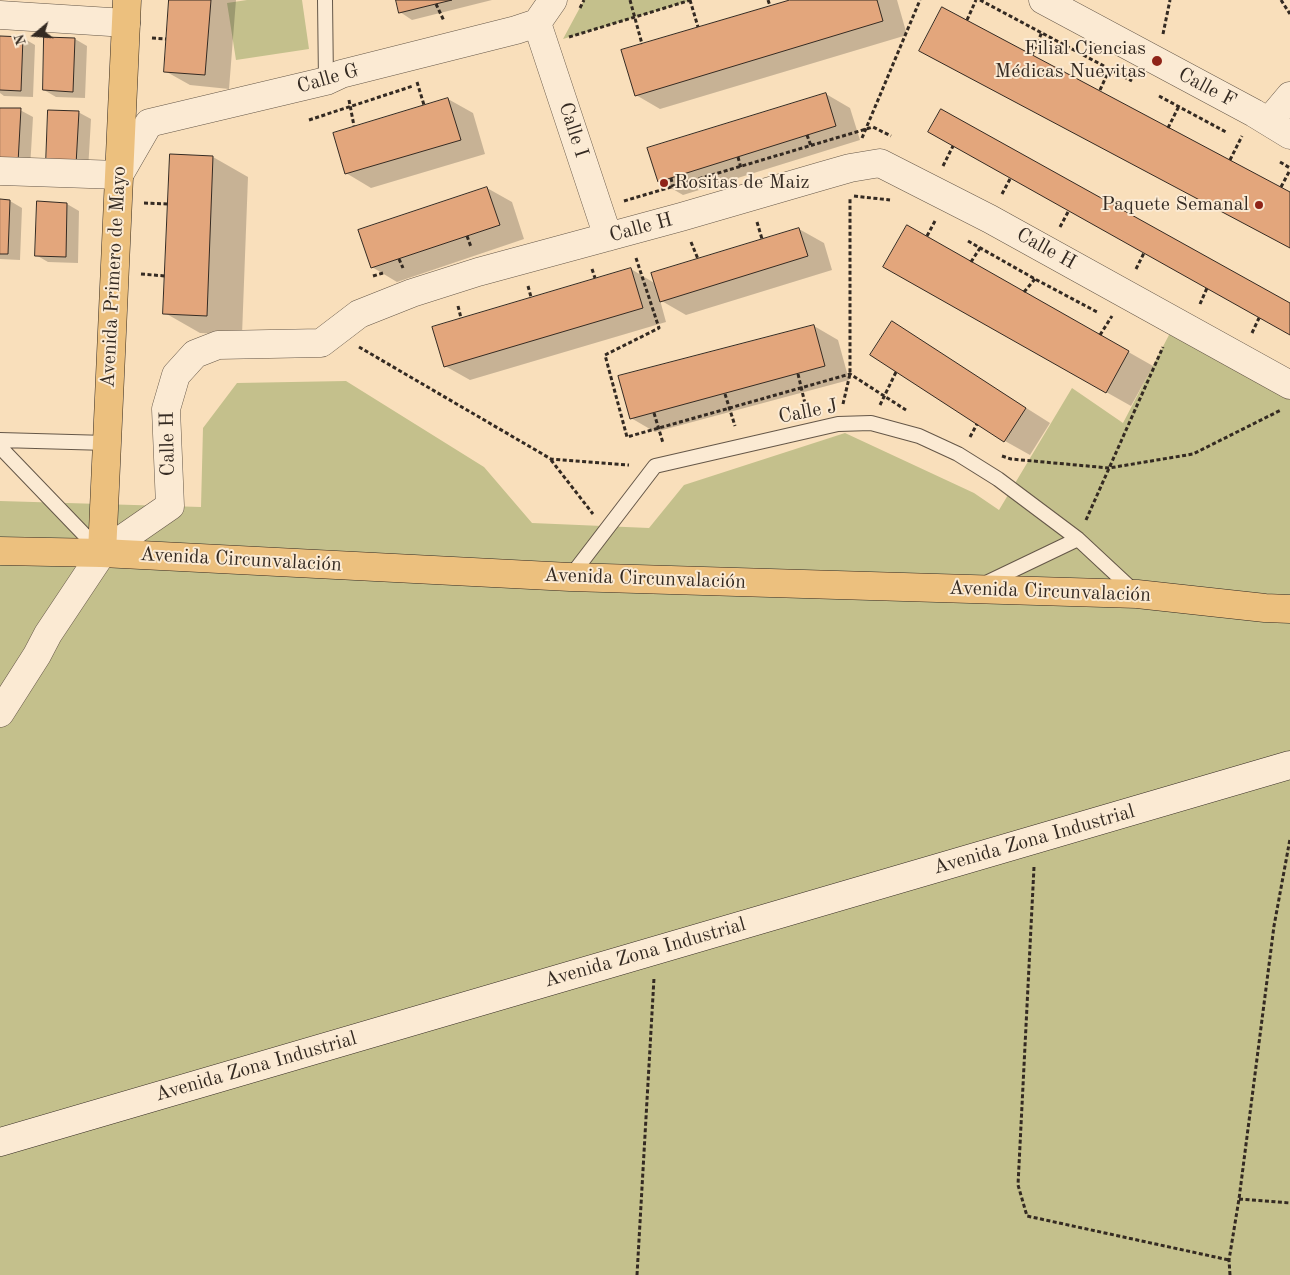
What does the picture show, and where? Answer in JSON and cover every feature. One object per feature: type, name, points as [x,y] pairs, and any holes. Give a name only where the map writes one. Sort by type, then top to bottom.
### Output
[{"type":"main road","name":"Avenida Primero de Mayo","points":[[102,553],[127,11]]},
{"type":"main road","name":"Avenida Circunvalación","points":[[0,551],[102,553],[570,577],[1137,594],[1290,609]]},
{"type":"street","points":[[538,23],[553,0]]},
{"type":"street","name":"Calle F","points":[[1043,0],[1279,128]]},
{"type":"street","points":[[0,15],[127,11]]},
{"type":"street","name":"Calle G","points":[[119,175],[148,123],[326,81],[341,74],[538,23]]},
{"type":"street","name":"Calle I","points":[[538,23],[599,208],[617,234]]},
{"type":"street","points":[[1279,128],[1290,96]]},
{"type":"street","name":"Calle H","points":[[102,553],[170,506],[166,409],[176,375],[196,354],[218,345],[321,343],[359,314],[412,293],[478,272],[850,168],[880,162],[999,223],[1177,322],[1286,398]]},
{"type":"street","points":[[0,171],[119,175]]},
{"type":"street","points":[[2,711],[48,634],[102,553]]},
{"type":"street","points":[[0,676],[2,711]]},
{"type":"street","name":"Avenida Zona Industrial","points":[[0,1142],[1290,765]]},
{"type":"lane","points":[[325,0],[326,81]]},
{"type":"lane","name":"Calle J","points":[[662,465],[838,424],[871,423],[919,436],[958,454],[998,479],[1078,539],[1137,594]]},
{"type":"lane","points":[[0,440],[107,443]]},
{"type":"lane","points":[[0,447],[102,553]]},
{"type":"lane","points":[[570,577],[662,465]]},
{"type":"lane","points":[[973,589],[1078,539]]},
{"type":"path","points":[[630,0],[642,44]]},
{"type":"path","points":[[562,39],[690,0],[698,27]]},
{"type":"path","points":[[768,0],[770,6]]},
{"type":"path","points":[[850,168],[920,0]]},
{"type":"path","points":[[966,20],[978,0],[1140,85]]},
{"type":"path","points":[[1157,61],[1170,0]]},
{"type":"path","points":[[1281,0],[1290,14]]},
{"type":"path","points":[[309,120],[427,82]]},
{"type":"path","points":[[1155,94],[1231,134]]},
{"type":"path","points":[[599,208],[873,127],[897,139]]},
{"type":"path","points":[[1240,139],[1246,142]]},
{"type":"path","points":[[1275,159],[1290,169],[1281,187]]},
{"type":"path","points":[[936,161],[944,165]]},
{"type":"path","points":[[993,192],[1002,196]]},
{"type":"path","points":[[840,198],[850,196],[896,201]]},
{"type":"path","points":[[838,424],[850,374],[850,196]]},
{"type":"path","points":[[927,218],[942,226]]},
{"type":"path","points":[[757,221],[766,219]]},
{"type":"path","points":[[927,236],[935,222]]},
{"type":"path","points":[[1052,223],[1060,228]]},
{"type":"path","points":[[617,234],[659,328],[605,355],[627,438],[850,374]]},
{"type":"path","points":[[965,239],[1034,279],[1119,324]]},
{"type":"path","points":[[462,249],[480,244]]},
{"type":"path","points":[[971,262],[980,248]]},
{"type":"path","points":[[395,269],[411,264]]},
{"type":"path","points":[[1128,264],[1144,273]]},
{"type":"path","points":[[582,270],[592,267],[595,278]]},
{"type":"path","points":[[373,276],[388,271]]},
{"type":"path","points":[[1024,292],[1034,279]]},
{"type":"path","points":[[519,288],[537,283]]},
{"type":"path","points":[[1192,299],[1208,307]]},
{"type":"path","points":[[457,305],[466,302]]},
{"type":"path","points":[[1078,539],[1163,347],[1177,322]]},
{"type":"path","points":[[1245,328],[1260,336]]},
{"type":"path","points":[[1154,342],[1163,347]]},
{"type":"path","points":[[321,343],[355,345],[551,459],[606,531]]},
{"type":"path","points":[[871,423],[896,372]]},
{"type":"path","points":[[798,374],[811,431]]},
{"type":"path","points":[[724,394],[741,447]]},
{"type":"path","points":[[1002,456],[1011,459],[1109,468],[1193,454],[1286,398]]},
{"type":"path","points":[[551,459],[662,465],[658,428],[654,413]]},
{"type":"path","points":[[1035,839],[1018,1184],[1027,1216],[1229,1260]]},
{"type":"path","points":[[1230,1275],[1229,1260],[1239,1199],[1274,926],[1290,839]]},
{"type":"path","points":[[637,1275],[656,950]]},
{"type":"path","points":[[1239,1199],[1290,1203]]},
{"type":"shaded area","points":[[247,0],[302,0],[309,49],[236,60],[227,3]]},
{"type":"shaded area","points":[[584,0],[692,0],[563,39]]},
{"type":"shaded area","points":[[1176,324],[1290,385],[1290,1275],[0,1275],[0,501],[201,507],[203,428],[237,383],[346,381],[484,467],[532,523],[649,528],[684,485],[845,433],[974,493],[999,510],[1072,388],[1123,423]]},
{"type":"building","points":[[169,0],[211,0],[205,75],[164,72]]},
{"type":"building","points":[[396,0],[452,0],[399,13]]},
{"type":"building","points":[[790,0],[877,0],[883,21],[635,96],[621,50]]},
{"type":"building","points":[[942,7],[1290,192],[1290,248],[919,51]]},
{"type":"building","points":[[0,36],[23,37],[21,91],[0,90]]},
{"type":"building","points":[[44,37],[75,38],[73,92],[43,90]]},
{"type":"building","points":[[826,93],[836,126],[658,182],[647,148]]},
{"type":"building","points":[[448,98],[461,140],[345,174],[333,133]]},
{"type":"building","points":[[0,108],[21,108],[18,163],[0,162]]},
{"type":"building","points":[[941,109],[1290,303],[1290,335],[928,132]]},
{"type":"building","points":[[48,110],[79,111],[76,165],[46,164]]},
{"type":"building","points":[[170,154],[213,156],[207,316],[163,314]]},
{"type":"building","points":[[487,187],[500,225],[371,268],[358,230]]},
{"type":"building","points":[[0,199],[10,200],[8,254],[0,254]]},
{"type":"building","points":[[37,201],[67,203],[66,257],[35,256]]},
{"type":"building","points":[[907,225],[1129,351],[1106,393],[883,267]]},
{"type":"building","points":[[799,228],[808,256],[660,302],[651,273]]},
{"type":"building","points":[[631,268],[643,308],[444,367],[432,327]]},
{"type":"building","points":[[892,321],[1026,408],[1004,442],[870,355]]},
{"type":"building","points":[[814,325],[825,366],[630,419],[618,376]]},
{"type":"place","name":"Filial Ciencias Médicas Nuevitas","points":[[1157,61]]},
{"type":"place","name":"Rositas de Maiz","points":[[664,183]]},
{"type":"place","name":"Paquete Semanal","points":[[1259,205]]}]
